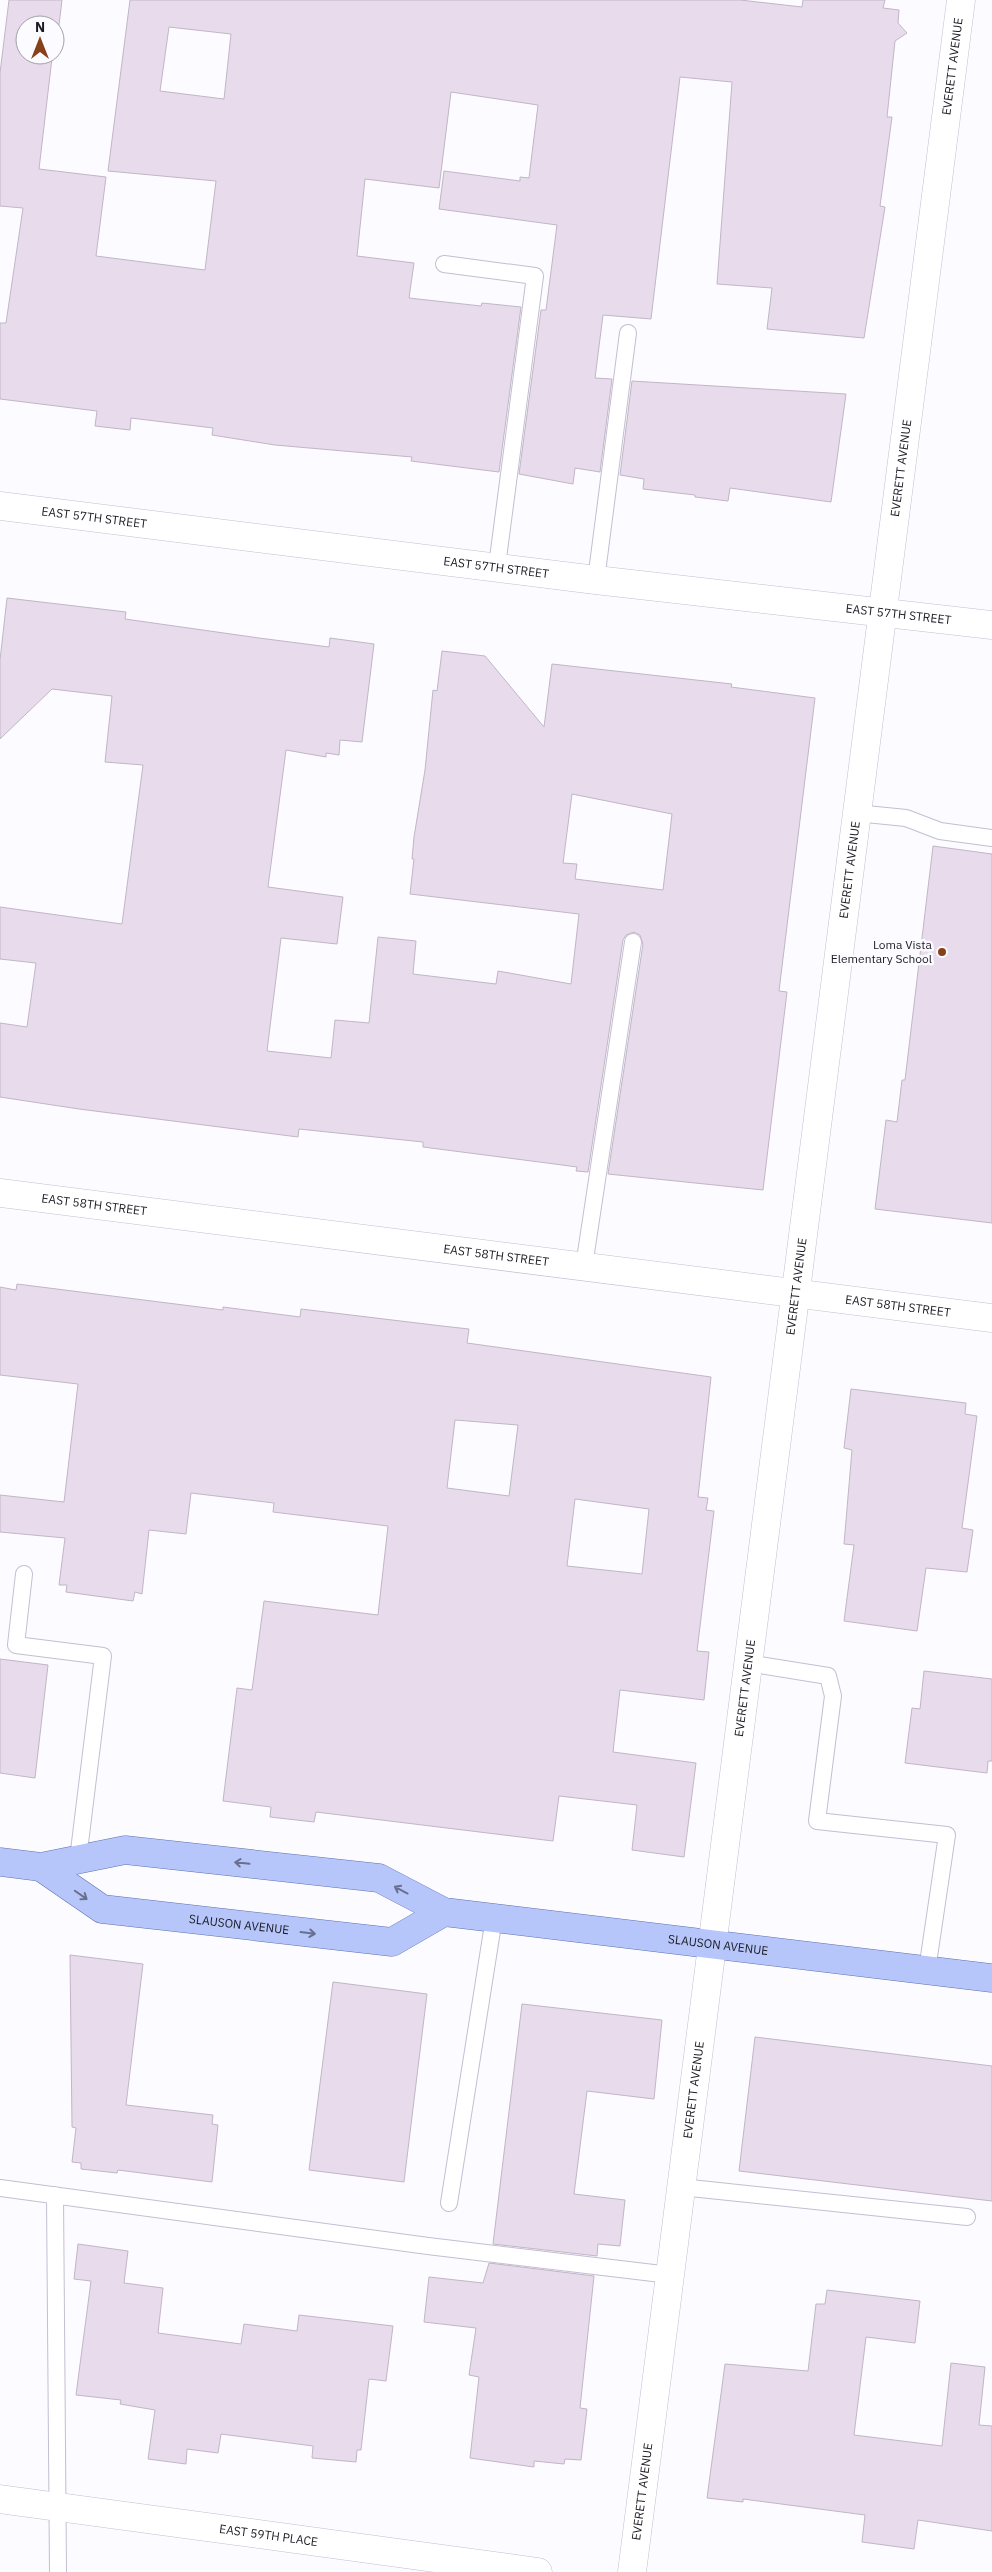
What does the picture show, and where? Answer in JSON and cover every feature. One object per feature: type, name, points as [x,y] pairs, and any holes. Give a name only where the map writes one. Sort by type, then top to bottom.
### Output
[{"type":"main road","name":"SLAUSON AVENUE","points":[[0,1862],[41,1867],[125,1850],[379,1878],[444,1912],[992,1978]]},
{"type":"main road","name":"SLAUSON AVENUE","points":[[41,1867],[102,1909],[373,1940],[392,1942],[444,1912]]},
{"type":"street","name":"EVERETT AVENUE","points":[[632,2572],[961,0]]},
{"type":"street","name":"EAST 57TH STREET","points":[[0,506],[497,566],[596,580],[992,625]]},
{"type":"street","name":"EAST 58TH STREET","points":[[0,1193],[992,1318]]},
{"type":"street","name":"EAST 59TH PLACE","points":[[0,2499],[538,2572]]},
{"type":"lane","points":[[444,264],[535,276],[497,566]]},
{"type":"lane","points":[[596,580],[628,333]]},
{"type":"lane","points":[[856,813],[906,818],[940,831],[992,838]]},
{"type":"lane","points":[[584,1266],[633,942]]},
{"type":"lane","points":[[24,1574],[16,1646],[103,1656],[78,1859]]},
{"type":"lane","points":[[748,1663],[828,1676],[833,1696],[817,1821],[947,1834],[926,1970]]},
{"type":"lane","points":[[449,2203],[494,1918]]},
{"type":"lane","points":[[680,2187],[967,2218]]},
{"type":"lane","points":[[0,2188],[428,2246],[670,2275]]},
{"type":"lane","points":[[55,2195],[58,2572]]},
{"type":"building","points":[[9,0],[62,0],[60,15],[15,15],[15,65],[51,65],[39,169],[106,177],[96,256],[205,270],[216,181],[108,171],[130,0],[740,0],[802,7],[803,0],[885,0],[883,8],[899,10],[898,23],[907,33],[895,41],[887,117],[892,117],[880,206],[885,207],[864,338],[767,329],[772,288],[717,284],[732,82],[680,77],[651,319],[603,315],[595,378],[612,379],[600,472],[575,468],[573,484],[519,474],[541,310],[546,310],[557,225],[439,209],[444,171],[520,181],[520,177],[529,178],[538,105],[451,92],[439,188],[365,179],[357,256],[414,263],[409,298],[481,306],[482,303],[521,307],[499,472],[411,461],[412,457],[275,445],[212,435],[213,428],[131,418],[130,430],[95,426],[97,411],[0,399],[0,323],[6,323],[23,208],[0,206],[0,73]],"holes":[[[169,27],[231,34],[224,99],[160,91]]]},
{"type":"building","points":[[632,381],[846,394],[831,502],[730,488],[728,501],[643,489],[644,479],[620,475]]},
{"type":"building","points":[[7,598],[126,612],[125,619],[329,647],[330,638],[374,644],[362,742],[340,740],[339,755],[326,753],[326,757],[286,750],[268,887],[343,897],[337,944],[281,938],[267,1051],[331,1058],[335,1020],[369,1023],[378,937],[416,941],[413,974],[496,984],[498,971],[571,984],[579,914],[410,894],[414,859],[412,859],[414,837],[425,770],[433,690],[437,691],[442,651],[485,656],[544,727],[552,664],[732,684],[731,687],[815,698],[779,991],[787,992],[763,1190],[608,1174],[643,944],[640,935],[634,932],[626,935],[623,940],[588,1172],[576,1171],[577,1167],[423,1147],[423,1142],[299,1129],[298,1137],[0,1097],[0,1023],[27,1027],[36,963],[0,959],[0,907],[122,924],[143,765],[105,762],[112,696],[52,689],[0,739],[0,660]],"holes":[[[572,794],[672,814],[663,890],[575,879],[577,864],[563,863]]]},
{"type":"building","points":[[933,846],[992,854],[992,1223],[875,1209],[886,1120],[897,1122],[902,1080],[905,1080]]},
{"type":"building","points":[[17,1284],[223,1310],[223,1307],[300,1317],[301,1309],[469,1329],[467,1343],[711,1377],[698,1497],[708,1498],[706,1510],[714,1511],[697,1651],[709,1652],[704,1700],[620,1690],[613,1752],[696,1763],[684,1857],[632,1850],[637,1805],[559,1796],[553,1841],[316,1812],[314,1822],[270,1817],[271,1807],[223,1801],[237,1688],[252,1690],[264,1601],[378,1615],[388,1526],[273,1512],[274,1503],[191,1493],[186,1534],[149,1530],[142,1594],[135,1592],[133,1601],[66,1592],[67,1585],[59,1585],[65,1538],[0,1532],[0,1495],[64,1502],[78,1384],[0,1375],[0,1287],[16,1290]],"holes":[[[455,1420],[518,1425],[509,1496],[447,1488]],[[575,1499],[649,1509],[642,1574],[567,1566]]]},
{"type":"building","points":[[851,1389],[966,1403],[965,1414],[977,1416],[962,1528],[973,1530],[967,1572],[926,1568],[917,1631],[844,1621],[854,1545],[844,1544],[852,1450],[844,1448]]},
{"type":"building","points":[[0,1659],[48,1665],[35,1778],[0,1773]]},
{"type":"building","points":[[924,1671],[992,1679],[992,1761],[988,1761],[987,1773],[905,1763],[912,1708],[920,1709]]},
{"type":"building","points":[[70,1955],[143,1964],[126,2105],[213,2115],[212,2124],[218,2125],[212,2182],[118,2170],[117,2173],[81,2169],[81,2163],[72,2162],[76,2128],[72,2127]]},
{"type":"building","points":[[333,1982],[427,1994],[404,2182],[309,2170]]},
{"type":"building","points":[[522,2004],[662,2020],[654,2099],[587,2091],[574,2194],[625,2200],[620,2246],[598,2244],[597,2256],[493,2244]]},
{"type":"building","points":[[755,2037],[992,2066],[992,2201],[739,2171]]},
{"type":"building","points":[[78,2244],[128,2251],[124,2283],[163,2288],[158,2333],[241,2344],[244,2324],[297,2331],[299,2315],[393,2326],[386,2381],[369,2379],[361,2450],[357,2450],[356,2462],[312,2458],[313,2446],[221,2434],[218,2453],[187,2449],[186,2464],[148,2459],[155,2410],[120,2404],[121,2400],[76,2395],[91,2281],[74,2279]]},
{"type":"building","points":[[489,2263],[594,2276],[580,2408],[587,2409],[581,2460],[565,2459],[564,2464],[534,2461],[534,2467],[470,2458],[479,2377],[469,2375],[476,2328],[424,2322],[429,2277],[483,2283]]},
{"type":"building","points":[[827,2290],[920,2301],[915,2343],[866,2337],[854,2435],[942,2446],[951,2363],[985,2367],[979,2425],[992,2426],[992,2531],[918,2520],[914,2549],[862,2542],[865,2515],[743,2499],[743,2502],[707,2498],[725,2364],[808,2371],[816,2304],[825,2304]]},
{"type":"place","name":"Loma Vista Elementary School","points":[[942,952]]}]
